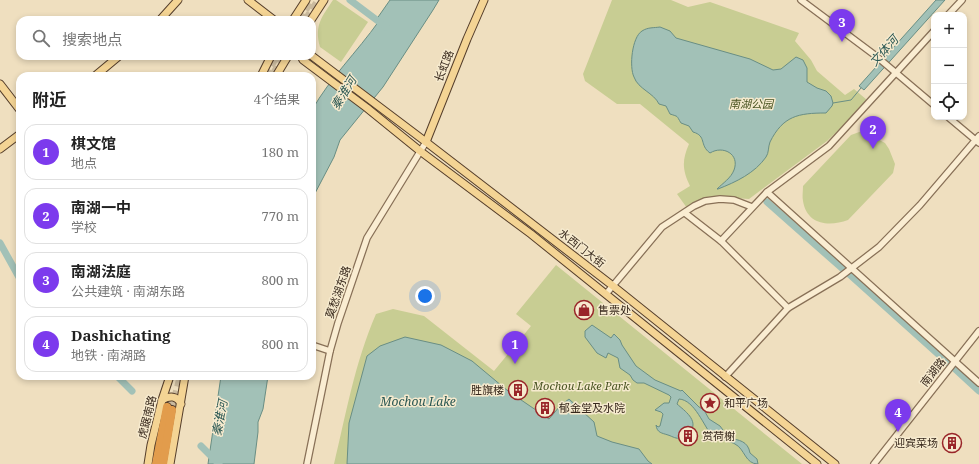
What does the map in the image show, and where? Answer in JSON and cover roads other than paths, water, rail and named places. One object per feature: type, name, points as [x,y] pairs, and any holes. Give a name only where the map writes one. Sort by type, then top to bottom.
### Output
[{"type":"highway","points":[[156,464],[170,408],[163,464]]},
{"type":"main road","points":[[164,16],[178,0]]},
{"type":"main road","points":[[248,0],[269,16]]},
{"type":"main road","points":[[295,16],[306,0]]},
{"type":"main road","points":[[314,16],[324,0]]},
{"type":"main road","name":"长虹路","points":[[426,142],[484,0]]},
{"type":"main road","name":"水西门大街","points":[[316,59],[613,286],[835,464]]},
{"type":"main road","points":[[100,72],[114,60]]},
{"type":"main road","points":[[263,72],[269,60]]},
{"type":"main road","points":[[279,72],[286,60]]},
{"type":"main road","name":"水西门大街","points":[[305,60],[420,151],[531,234],[817,464]]},
{"type":"main road","points":[[267,64],[278,63],[278,72]]},
{"type":"main road","points":[[0,84],[16,105]]},
{"type":"main road","points":[[0,149],[16,137]]},
{"type":"main road","name":"虎踞南路","points":[[148,464],[162,400],[169,380]]},
{"type":"main road","points":[[170,464],[184,380]]},
{"type":"main road","points":[[162,400],[168,397],[174,397],[179,400],[181,404]]},
{"type":"street","points":[[801,0],[876,56],[931,102]]},
{"type":"street","points":[[951,12],[962,0]]},
{"type":"street","points":[[721,241],[766,192],[829,146],[931,34]]},
{"type":"street","points":[[725,377],[788,308],[840,277],[879,247],[920,205],[978,140],[952,120]]},
{"type":"street","name":"莫愁湖东路","points":[[307,464],[330,351],[367,238],[426,142]]},
{"type":"street","points":[[766,192],[979,383]]},
{"type":"street","points":[[606,294],[662,227],[694,206],[705,201],[720,199],[734,200],[752,207]]},
{"type":"street","points":[[685,213],[721,241],[788,308]]},
{"type":"street","name":"南湖路","points":[[874,464],[979,331]]},
{"type":"street","points":[[316,346],[330,351]]},
{"type":"water","name":"秦淮河","points":[[390,0],[439,0],[383,87],[340,140],[334,157],[316,191],[316,103],[335,76],[379,21],[376,20]]},
{"type":"water","points":[[936,0],[945,0],[934,12],[931,12],[931,16],[864,90],[859,86]]},
{"type":"water","points":[[660,27],[670,31],[676,38],[750,59],[773,70],[781,69],[796,57],[803,60],[807,68],[807,82],[826,91],[831,96],[833,103],[832,106],[826,113],[799,115],[786,121],[775,133],[770,142],[767,155],[762,163],[738,180],[717,189],[733,173],[735,159],[729,152],[725,151],[720,150],[710,153],[705,147],[702,138],[693,132],[689,126],[681,123],[677,117],[670,114],[666,106],[659,104],[654,97],[639,85],[632,72],[632,52],[639,34],[649,28]]},
{"type":"water","points":[[592,325],[611,338],[614,334],[620,340],[636,366],[655,380],[681,391],[682,390],[704,410],[709,419],[720,426],[729,438],[740,440],[745,444],[750,453],[757,459],[758,464],[750,462],[741,449],[735,444],[713,437],[690,404],[679,399],[677,404],[692,419],[693,427],[691,431],[687,430],[682,438],[675,438],[659,431],[656,425],[658,427],[660,426],[663,414],[655,410],[664,403],[669,403],[671,397],[644,383],[637,383],[630,375],[620,368],[618,358],[608,353],[606,358],[597,353],[585,337],[585,331]]},
{"type":"water","name":"Mochou Lake","points":[[405,337],[441,345],[472,361],[508,391],[549,419],[560,406],[569,399],[594,422],[597,436],[612,442],[639,449],[652,464],[347,464],[349,423],[367,356],[380,346]]},
{"type":"water","name":"秦淮河","points":[[220,380],[267,380],[263,409],[258,422],[254,464],[208,464]]},
{"type":"waterway","points":[[350,0],[386,27]]},
{"type":"waterway","name":"文体河","points":[[833,103],[851,100],[861,88]]},
{"type":"waterway","points":[[767,202],[844,270]]},
{"type":"waterway","points":[[0,243],[16,272]]},
{"type":"waterway","points":[[849,274],[948,363]]},
{"type":"waterway","points":[[954,368],[979,391]]},
{"type":"waterway","points":[[121,380],[132,391]]},
{"type":"waterway","points":[[201,446],[219,464]]},
{"type":"tunnel","points":[[301,16],[311,0]]},
{"type":"tunnel","points":[[309,16],[319,0]]},
{"type":"tunnel","points":[[267,72],[274,60]]},
{"type":"tunnel","points":[[275,72],[281,60]]},
{"type":"tunnel","points":[[172,410],[180,380]]},
{"type":"place","name":"南湖法庭","points":[[842,42]]},
{"type":"place","name":"南湖一中","points":[[873,149]]},
{"type":"place","name":"售票处","points":[[584,310]]},
{"type":"place","name":"棋文馆","points":[[515,364]]},
{"type":"place","name":"胜旗楼","points":[[518,390]]},
{"type":"place","name":"和平广场","points":[[710,403]]},
{"type":"place","name":"郁金堂及水院","points":[[545,408]]},
{"type":"place","name":"Dashichating","points":[[898,432]]},
{"type":"place","name":"赏荷榭","points":[[688,436]]},
{"type":"place","name":"迎宾菜场","points":[[952,443]]},
{"type":"park label","name":"南湖公园","points":[[751,104]]},
{"type":"park label","name":"Mochou Lake Park","points":[[581,386]]}]
